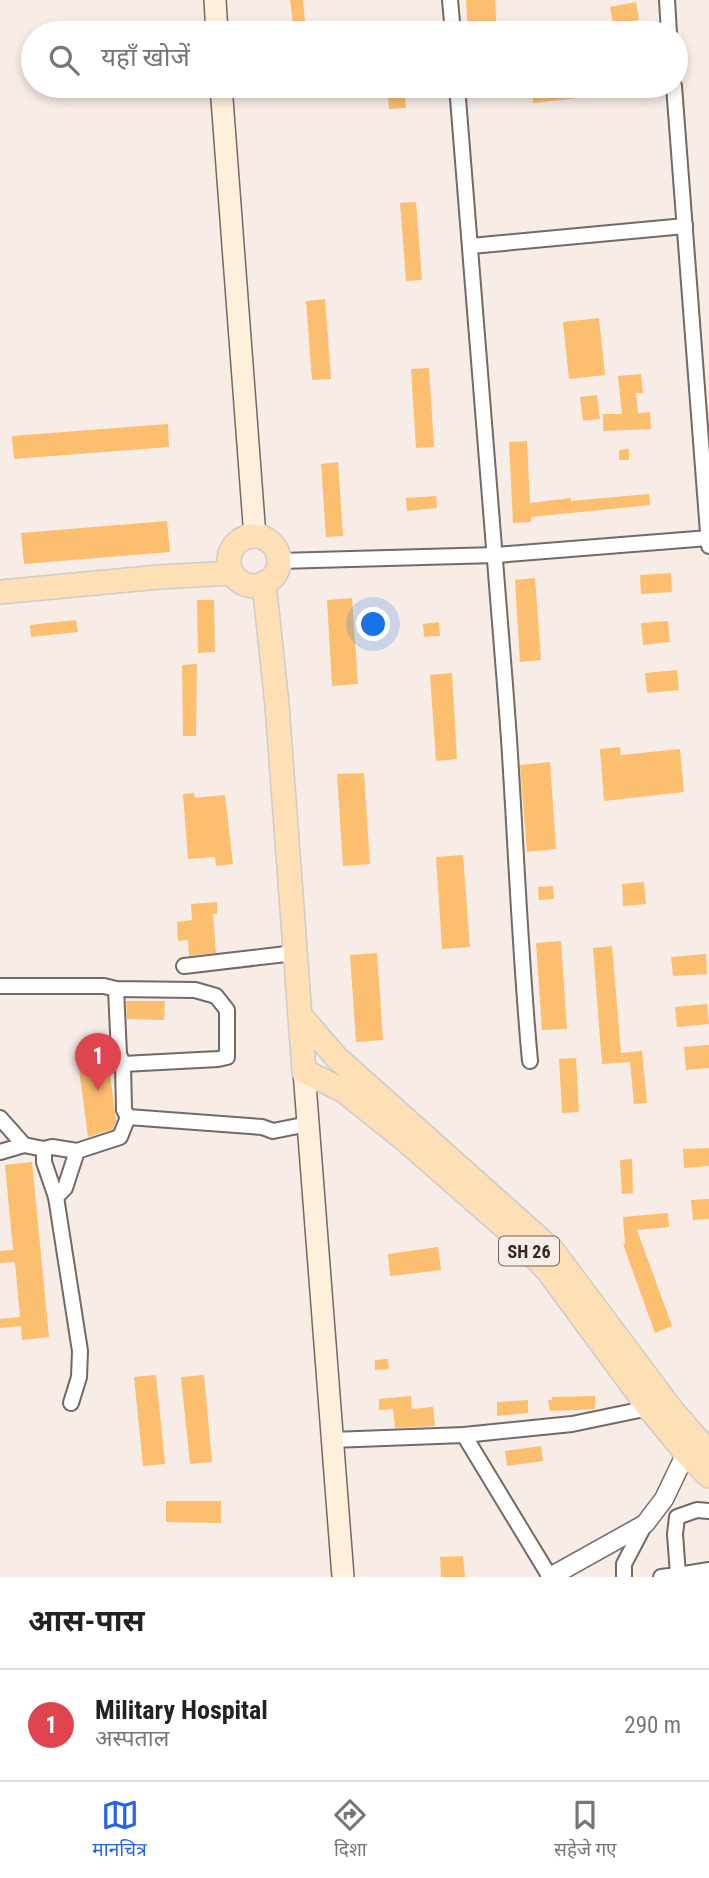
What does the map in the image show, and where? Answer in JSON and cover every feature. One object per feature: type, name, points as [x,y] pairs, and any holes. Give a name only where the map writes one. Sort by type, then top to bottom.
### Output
[{"type":"main road","points":[[215,0],[216,21]]},
{"type":"main road","points":[[222,98],[255,537]]},
{"type":"main road","points":[[255,537],[267,540],[274,546],[279,561],[273,577],[264,583],[251,586],[243,583],[230,565],[237,543],[255,537]]},
{"type":"main road","points":[[0,579],[230,565]]},
{"type":"main road","points":[[0,592],[159,577],[230,565]]},
{"type":"main road","points":[[264,583],[277,705],[343,1577]]},
{"type":"main road","points":[[300,1015],[336,1057],[553,1251],[671,1409],[709,1453]]},
{"type":"main road","name":"SH 26","points":[[304,1071],[344,1091],[404,1139],[516,1237],[548,1271],[649,1408],[709,1476]]},
{"type":"street","points":[[450,0],[452,21]]},
{"type":"street","points":[[667,0],[668,21]]},
{"type":"street","points":[[458,98],[496,555],[516,847],[519,942],[530,1061]]},
{"type":"street","points":[[279,561],[496,555],[709,540],[675,98]]},
{"type":"street","points":[[471,246],[685,226]]},
{"type":"street","points":[[184,966],[295,953]]},
{"type":"street","points":[[0,986],[104,986],[116,989],[195,990],[216,996],[227,1010],[227,1057],[123,1065]]},
{"type":"street","points":[[116,989],[118,1054],[123,1065],[124,1110],[128,1117]]},
{"type":"street","points":[[128,1117],[262,1127],[273,1131],[308,1124]]},
{"type":"street","points":[[0,1152],[24,1145],[77,1151],[120,1138],[128,1117]]},
{"type":"street","points":[[0,1118],[24,1145]]},
{"type":"street","points":[[44,1149],[44,1162],[56,1197],[80,1351],[79,1377],[71,1403]]},
{"type":"street","points":[[56,1197],[65,1188],[77,1151]]},
{"type":"street","points":[[332,1440],[464,1435],[586,1423],[649,1408]]},
{"type":"street","points":[[464,1435],[550,1577],[645,1524]]},
{"type":"street","points":[[624,1577],[624,1564],[645,1524],[664,1499],[686,1453]]},
{"type":"street","points":[[664,1499],[685,1514]]},
{"type":"street","points":[[678,1576],[675,1534],[677,1517],[697,1510],[709,1511]]},
{"type":"street","points":[[661,1577],[709,1570]]},
{"type":"building","points":[[290,0],[303,0],[305,21],[293,21]]},
{"type":"building","points":[[466,0],[495,0],[496,21],[467,21]]},
{"type":"building","points":[[636,2],[639,20],[612,21],[610,7]]},
{"type":"building","points":[[388,98],[405,98],[406,108],[389,109]]},
{"type":"building","points":[[532,98],[578,98],[533,103]]},
{"type":"building","points":[[416,202],[422,280],[406,281],[400,203]]},
{"type":"building","points":[[325,299],[331,379],[312,380],[306,301]]},
{"type":"building","points":[[599,318],[605,375],[569,379],[563,322]]},
{"type":"building","points":[[429,368],[434,447],[416,448],[411,369]]},
{"type":"building","points":[[641,374],[643,393],[636,393],[638,413],[650,412],[651,429],[603,431],[603,414],[622,414],[618,376]]},
{"type":"building","points":[[597,395],[600,419],[583,421],[580,397]]},
{"type":"building","points":[[168,424],[169,447],[14,459],[12,436]]},
{"type":"building","points":[[527,441],[530,503],[649,494],[650,505],[531,517],[531,522],[513,523],[509,442]]},
{"type":"building","points":[[629,449],[629,460],[619,460],[619,450]]},
{"type":"building","points":[[338,462],[343,536],[326,537],[321,464]]},
{"type":"building","points":[[436,496],[437,508],[407,511],[406,498]]},
{"type":"building","points":[[167,521],[170,552],[24,564],[21,533]]},
{"type":"building","points":[[671,573],[672,592],[641,594],[640,575]]},
{"type":"building","points":[[535,578],[541,660],[520,662],[515,580]]},
{"type":"building","points":[[352,598],[358,684],[332,686],[327,600]]},
{"type":"building","points":[[197,600],[214,600],[215,652],[198,653]]},
{"type":"building","points":[[76,620],[78,632],[31,637],[30,625]]},
{"type":"building","points":[[668,621],[670,642],[643,645],[641,623]]},
{"type":"building","points":[[439,622],[440,636],[424,637],[423,624]]},
{"type":"building","points":[[197,664],[196,736],[183,736],[182,665]]},
{"type":"building","points":[[677,670],[679,690],[647,693],[645,673]]},
{"type":"building","points":[[452,673],[457,759],[436,761],[430,675]]},
{"type":"building","points":[[620,747],[621,755],[680,749],[684,792],[604,801],[600,749]]},
{"type":"building","points":[[550,762],[556,849],[527,852],[520,765]]},
{"type":"building","points":[[364,773],[370,864],[343,866],[337,774]]},
{"type":"building","points":[[194,793],[195,798],[225,795],[233,864],[216,866],[215,857],[188,859],[183,794]]},
{"type":"building","points":[[463,855],[470,947],[442,949],[436,857]]},
{"type":"building","points":[[644,882],[646,904],[623,906],[622,884]]},
{"type":"building","points":[[553,886],[554,899],[539,900],[538,887]]},
{"type":"building","points":[[217,902],[217,914],[213,914],[216,953],[189,956],[188,940],[178,941],[177,922],[192,920],[191,904]]},
{"type":"building","points":[[561,941],[567,1029],[542,1030],[536,943]]},
{"type":"building","points":[[612,946],[621,1053],[642,1051],[647,1103],[634,1104],[630,1062],[602,1064],[593,948]]},
{"type":"building","points":[[377,953],[383,1040],[356,1042],[350,955]]},
{"type":"building","points":[[706,954],[707,974],[673,976],[671,957]]},
{"type":"building","points":[[126,1001],[165,1001],[164,1020],[127,1019]]},
{"type":"building","points":[[707,1004],[709,1024],[677,1027],[675,1007]]},
{"type":"building","points":[[709,1045],[709,1068],[686,1070],[684,1047]]},
{"type":"building","points":[[576,1058],[579,1112],[562,1113],[559,1059]]},
{"type":"building","points":[[109,1065],[116,1121],[113,1129],[88,1137],[79,1069]]},
{"type":"building","points":[[709,1148],[709,1166],[684,1168],[683,1149]]},
{"type":"building","points":[[632,1159],[633,1193],[622,1194],[620,1160]]},
{"type":"building","points":[[32,1162],[49,1337],[22,1340],[21,1326],[0,1328],[0,1319],[20,1317],[15,1262],[0,1263],[0,1251],[13,1250],[5,1165]]},
{"type":"building","points":[[709,1199],[709,1219],[693,1220],[691,1200]]},
{"type":"building","points":[[668,1213],[669,1227],[637,1230],[672,1326],[655,1333],[623,1244],[623,1217]]},
{"type":"building","points":[[438,1247],[441,1270],[390,1276],[388,1254]]},
{"type":"building","points":[[388,1359],[389,1369],[375,1370],[375,1360]]},
{"type":"building","points":[[156,1375],[165,1464],[143,1466],[134,1377]]},
{"type":"building","points":[[204,1375],[212,1462],[190,1464],[181,1377]]},
{"type":"building","points":[[411,1396],[412,1409],[433,1407],[435,1426],[395,1428],[393,1409],[379,1410],[379,1399]]},
{"type":"building","points":[[595,1396],[595,1409],[550,1411],[548,1400],[552,1400],[552,1397]]},
{"type":"building","points":[[528,1400],[528,1413],[497,1416],[497,1402]]},
{"type":"building","points":[[541,1446],[543,1461],[507,1466],[505,1451]]},
{"type":"building","points":[[166,1501],[221,1501],[221,1523],[166,1522]]},
{"type":"building","points":[[463,1556],[465,1577],[441,1577],[440,1557]]},
{"type":"place","name":"Military Hospital","points":[[98,1091]]}]
